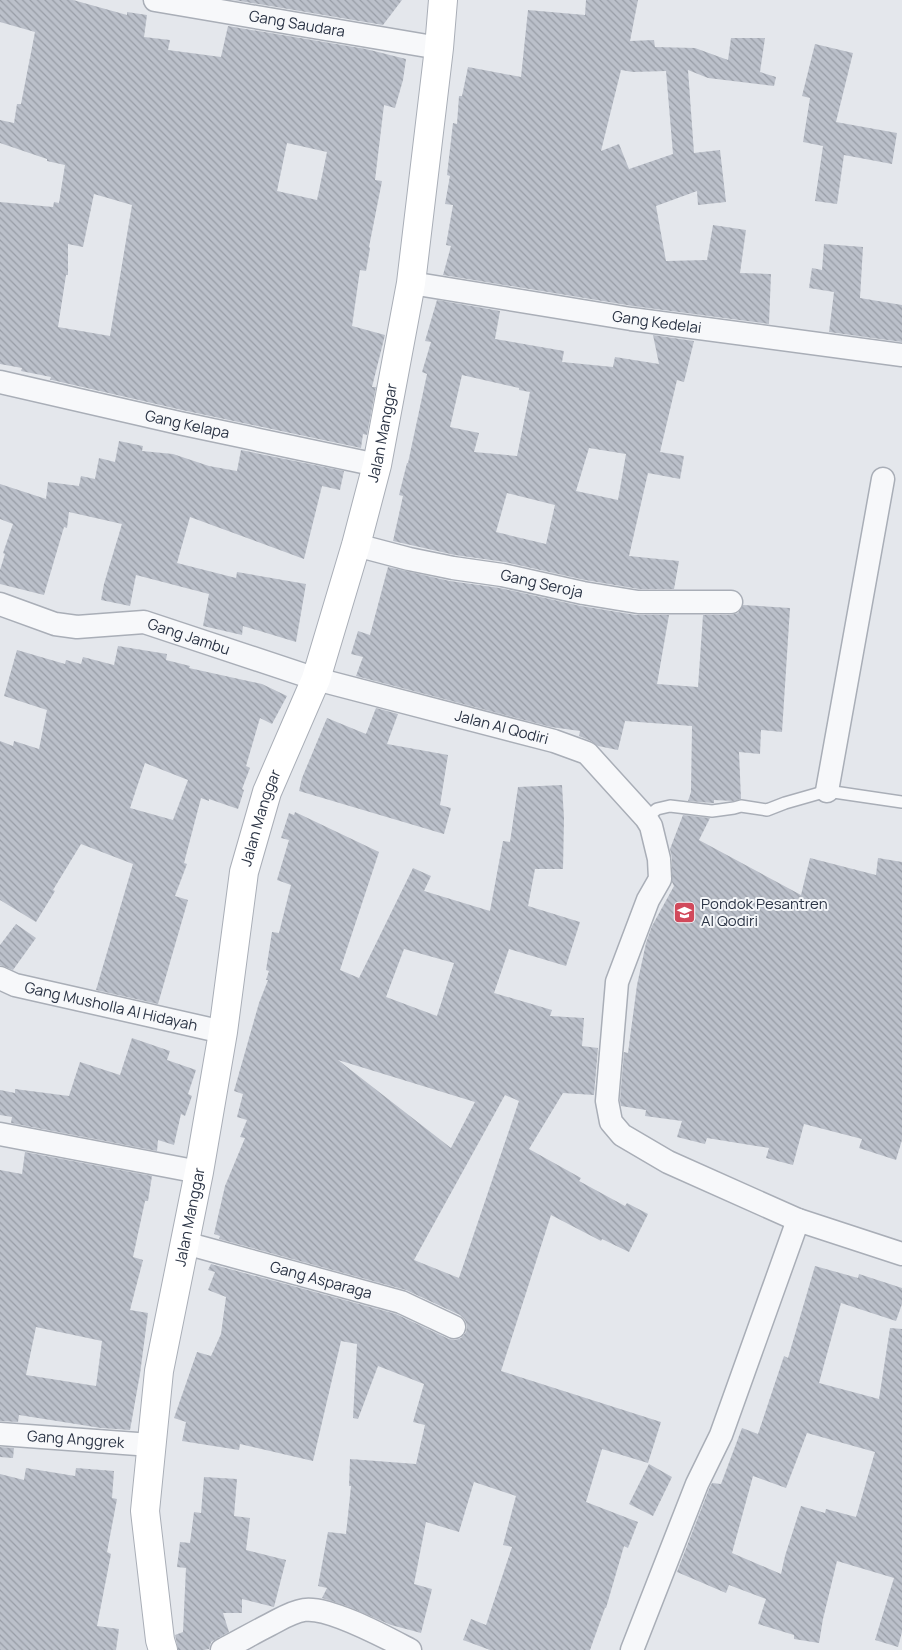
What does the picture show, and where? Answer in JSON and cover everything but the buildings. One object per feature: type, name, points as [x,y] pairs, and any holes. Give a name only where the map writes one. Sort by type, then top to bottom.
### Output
[{"type":"main road","name":"Jalan Manggar","points":[[163,1650],[160,1640],[145,1511],[159,1372],[199,1172],[223,1032],[244,872],[268,792],[316,679],[356,545],[377,465],[411,283],[443,0]]},
{"type":"street","name":"Gang Saudara","points":[[155,0],[439,48]]},
{"type":"street","name":"Gang Kedelai","points":[[411,283],[631,319],[902,355]]},
{"type":"street","name":"Gang Kelapa","points":[[0,382],[179,423],[377,465]]},
{"type":"street","points":[[827,792],[883,479]]},
{"type":"street","name":"Gang Seroja","points":[[356,545],[452,568],[502,575],[638,602],[731,602]]},
{"type":"street","name":"Gang Jambu","points":[[0,604],[55,624],[77,627],[144,622],[316,679]]},
{"type":"street","name":"Jalan Al Qodiri","points":[[316,679],[554,741],[587,753],[649,825]]},
{"type":"street","points":[[649,825],[659,859],[660,879],[648,900],[617,982],[607,1101],[611,1122],[622,1135],[668,1162],[798,1220],[902,1254]]},
{"type":"street","name":"Gang Musholla Al Hidayah","points":[[0,978],[15,985],[223,1032]]},
{"type":"street","points":[[0,1134],[199,1172]]},
{"type":"street","points":[[632,1650],[697,1484],[721,1436],[798,1220]]},
{"type":"street","name":"Gang Asparaga","points":[[185,1243],[401,1302],[454,1327]]},
{"type":"street","name":"Gang Anggrek","points":[[0,1434],[151,1445]]},
{"type":"street","points":[[222,1650],[292,1613],[316,1609],[388,1638],[410,1650]]},
{"type":"lane","points":[[649,825],[657,809],[670,806],[712,811],[741,806],[767,810],[785,803],[827,792],[902,802]]},
{"type":"place","name":"Pondok Pesantren Al Qodiri","points":[[685,913]]}]
